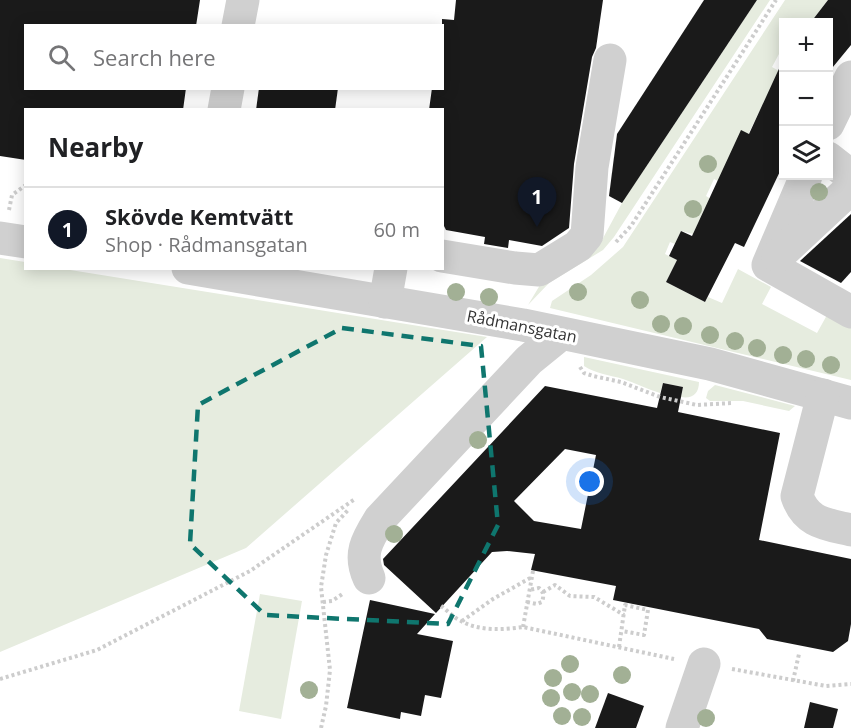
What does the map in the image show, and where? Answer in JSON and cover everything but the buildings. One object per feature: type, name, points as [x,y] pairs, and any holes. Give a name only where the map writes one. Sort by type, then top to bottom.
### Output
[{"type":"street","points":[[238,24],[243,0]]},
{"type":"street","points":[[444,256],[539,270],[578,246],[587,235],[592,167],[610,60]]},
{"type":"street","points":[[833,114],[851,77]]},
{"type":"street","points":[[224,108],[228,90]]},
{"type":"street","points":[[833,162],[851,176]]},
{"type":"street","points":[[768,265],[804,180]]},
{"type":"street","points":[[768,265],[851,188]]},
{"type":"street","points":[[768,265],[851,312]]},
{"type":"street","name":"Rådmansgatan","points":[[201,270],[495,320],[710,364],[837,399]]},
{"type":"street","points":[[385,302],[391,270]]},
{"type":"street","points":[[369,578],[363,566],[364,550],[370,534],[380,519],[530,360],[561,334]]},
{"type":"street","points":[[837,399],[797,496],[801,508],[812,519],[851,530]]},
{"type":"street","points":[[682,728],[704,664]]},
{"type":"path","points":[[631,226],[776,0]]},
{"type":"path","points":[[11,232],[12,195],[24,186]]},
{"type":"path","points":[[0,679],[97,650],[250,571],[361,496],[336,523],[326,555],[321,587],[330,670],[321,728]]},
{"type":"path","points":[[522,627],[533,571]]},
{"type":"path","points":[[461,622],[493,599],[532,577]]},
{"type":"path","points":[[543,592],[555,585],[570,596],[594,597],[624,615]]},
{"type":"path","points":[[530,590],[539,588],[543,592]]},
{"type":"path","points":[[527,602],[537,604],[542,602],[543,592]]},
{"type":"path","points":[[619,647],[621,631],[624,615],[625,605],[648,610],[644,635],[621,631]]},
{"type":"path","points":[[441,606],[461,622],[502,630],[522,627],[793,681],[826,686],[851,684]]},
{"type":"path","points":[[793,681],[799,654]]},
{"type":"highlighted area","points":[[342,328],[481,346],[498,525],[448,624],[265,615],[190,544],[198,405]]},
{"type":"shaded area","points":[[757,0],[770,0],[614,237],[603,250],[549,283],[528,305],[543,280],[602,240],[622,203]]},
{"type":"shaded area","points":[[785,0],[828,0],[814,18],[779,18],[779,54],[772,67],[779,71],[724,184],[714,179],[706,196],[716,202],[705,224],[699,221],[693,234],[681,231],[675,244],[670,242],[665,254],[677,260],[666,282],[705,302],[708,297],[722,303],[738,269],[771,287],[762,304],[817,333],[827,315],[851,327],[851,380],[550,308],[552,301],[591,275],[623,247]]},
{"type":"shaded area","points":[[0,258],[24,262],[24,270],[70,270],[487,337],[246,548],[0,652]]},
{"type":"shaded area","points":[[584,357],[699,382],[698,390],[692,396],[681,397],[683,387],[663,383],[660,393],[589,369],[584,366]]},
{"type":"shaded area","points":[[715,385],[795,406],[789,411],[743,401],[710,401],[706,398],[708,391]]},
{"type":"shaded area","points":[[260,594],[302,601],[281,719],[239,711]]},
{"type":"place","name":"Skövde Kemtvätt","points":[[537,227]]}]
